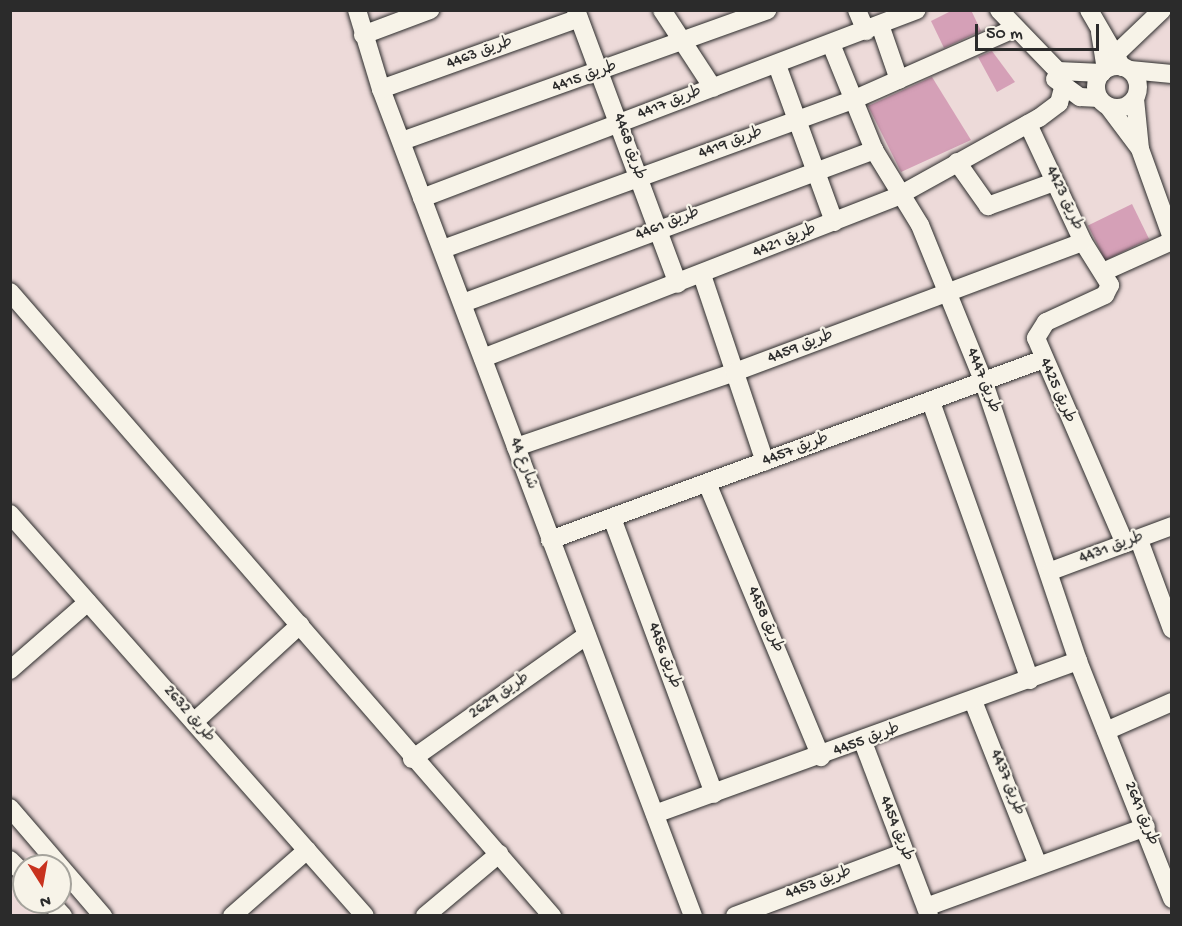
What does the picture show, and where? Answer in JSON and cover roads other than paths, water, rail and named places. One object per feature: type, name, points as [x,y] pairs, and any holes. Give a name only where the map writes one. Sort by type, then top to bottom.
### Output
[{"type":"street","name":"شارع 44","points":[[357,10],[381,89],[693,915]]},
{"type":"street","points":[[363,35],[430,10]]},
{"type":"street","points":[[662,10],[713,88]]},
{"type":"street","name":"طريق 4415","points":[[402,141],[683,44],[767,10]]},
{"type":"street","points":[[857,10],[873,28],[899,80]]},
{"type":"street","name":"طريق 4417","points":[[422,198],[917,10]]},
{"type":"street","points":[[999,10],[1046,62],[1063,88],[1104,102],[1126,106],[1172,75]]},
{"type":"street","points":[[1089,10],[1115,67],[1138,82],[1136,98],[1140,149],[1172,239],[1103,272]]},
{"type":"street","points":[[1104,102],[1115,67],[1162,10]]},
{"type":"street","name":"طريق 4468","points":[[577,14],[601,72],[678,284]]},
{"type":"street","name":"طريق 4463","points":[[381,89],[577,14]]},
{"type":"street","name":"طريق 4419","points":[[443,249],[855,99],[1014,29]]},
{"type":"street","name":"طريق 4447","points":[[831,44],[874,150],[898,196],[920,225],[984,383],[1051,571],[1078,661],[1106,731]]},
{"type":"street","points":[[1046,62],[1072,76],[1115,67],[1172,75]]},
{"type":"street","points":[[777,65],[834,222]]},
{"type":"street","name":"طريق 4421","points":[[483,358],[702,275],[898,196],[1028,124],[1059,103],[1063,88]]},
{"type":"street","points":[[1104,102],[1140,149]]},
{"type":"street","name":"طريق 4423","points":[[1028,124],[1083,242],[1103,272]]},
{"type":"street","name":"طريق 4461","points":[[463,303],[658,228],[874,150]]},
{"type":"street","points":[[957,162],[988,206],[1054,182]]},
{"type":"street","name":"طريق 4459","points":[[516,447],[735,372],[1083,242]]},
{"type":"street","name":"طريق 4425","points":[[1103,272],[1110,285],[1105,295],[1038,329],[1041,360],[1132,542],[1172,629]]},
{"type":"street","points":[[702,275],[765,462]]},
{"type":"street","points":[[10,292],[300,625],[412,759],[552,915]]},
{"type":"street","name":"طريق 4457","points":[[550,540],[984,383],[1041,360]]},
{"type":"street","points":[[931,402],[1030,680]]},
{"type":"street","name":"طريق 4458","points":[[707,483],[821,758]]},
{"type":"street","name":"طريق 2632","points":[[10,514],[365,915]]},
{"type":"street","name":"طريق 4456","points":[[612,518],[714,794]]},
{"type":"street","name":"طريق 4431","points":[[1051,571],[1172,526]]},
{"type":"street","points":[[10,670],[88,602]]},
{"type":"street","points":[[194,722],[300,625]]},
{"type":"street","name":"طريق 2629","points":[[412,759],[588,635]]},
{"type":"street","name":"طريق 4455","points":[[655,814],[821,758],[1078,661]]},
{"type":"street","name":"طريق 4437","points":[[973,702],[1038,865]]},
{"type":"street","points":[[1106,731],[1172,702]]},
{"type":"street","name":"طريق 2641","points":[[1106,731],[1146,827],[1172,899]]},
{"type":"street","name":"طريق 4454","points":[[863,742],[903,853],[928,911]]},
{"type":"street","points":[[10,808],[103,915]]},
{"type":"street","points":[[928,911],[1038,865],[1146,827]]},
{"type":"street","points":[[232,915],[307,850]]},
{"type":"street","name":"طريق 4453","points":[[735,915],[903,853]]},
{"type":"street","points":[[425,915],[499,854]]}]
